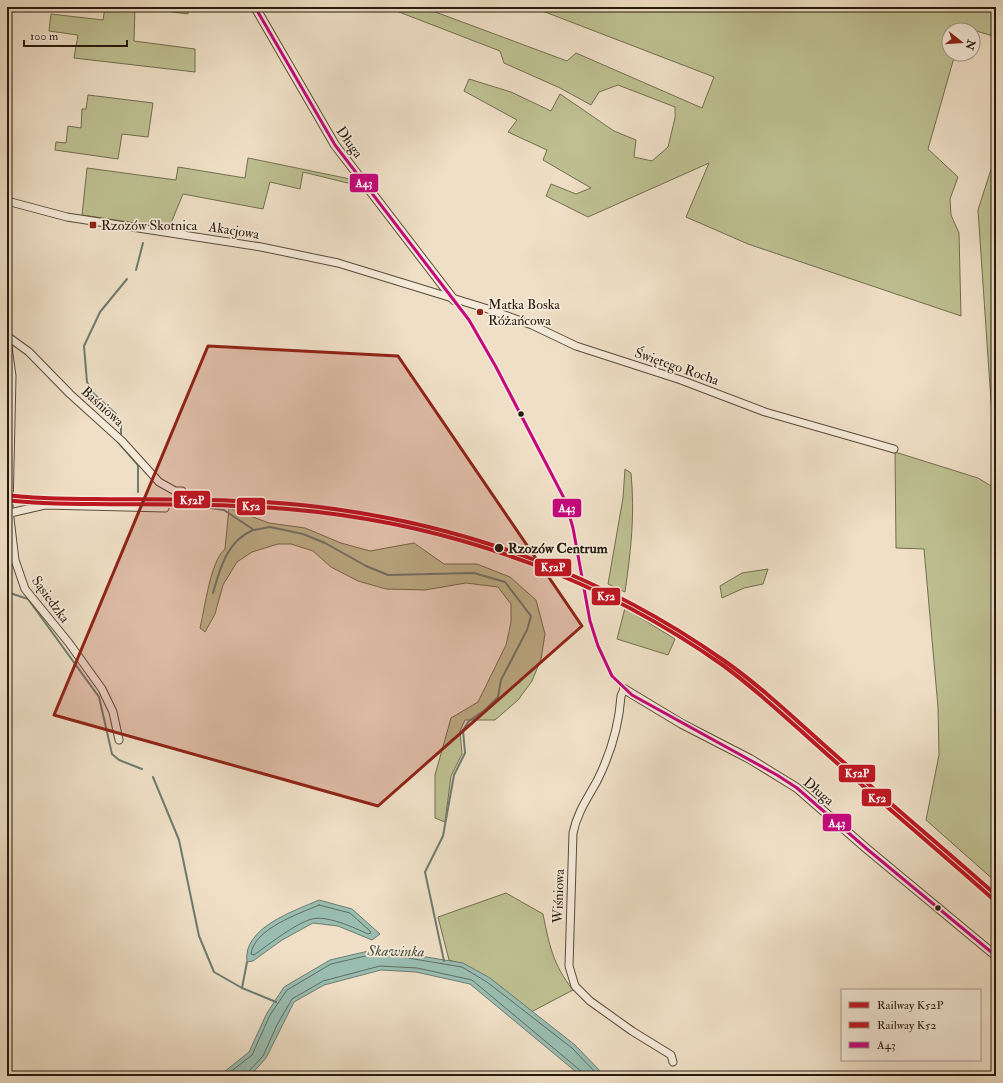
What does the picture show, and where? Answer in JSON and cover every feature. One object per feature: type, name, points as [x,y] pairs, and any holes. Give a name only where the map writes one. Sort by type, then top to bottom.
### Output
[{"type":"street","name":"Długa","points":[[255,7],[335,146],[454,300]]},
{"type":"street","name":"Akacjowa","points":[[7,202],[67,217],[312,257],[338,263],[454,300]]},
{"type":"street","name":"Świętego Rocha","points":[[454,300],[488,309],[525,322],[582,348],[681,380],[765,412],[894,449]]},
{"type":"street","name":"Baśniowa","points":[[7,338],[29,352],[70,394],[122,441],[159,482],[176,491],[182,491]]},
{"type":"street","name":"Sąsiedzka","points":[[7,338],[12,376],[9,511],[14,560],[25,589],[69,643],[102,689],[113,712],[119,740]]},
{"type":"street","points":[[9,511],[35,506],[165,508]]},
{"type":"street","name":"Długa","points":[[624,689],[682,724],[750,759],[798,788],[867,849],[996,956]]},
{"type":"street","name":"Wiśniowa","points":[[624,689],[621,696],[615,738],[609,755],[576,819],[573,833],[570,966],[572,978],[578,991],[632,1031],[671,1055],[673,1062]]},
{"type":"highlighted area","points":[[208,346],[398,356],[582,626],[378,806],[54,715]]},
{"type":"green space","points":[[105,7],[135,7],[134,41],[195,49],[195,72],[74,58],[78,35],[49,31],[51,14],[103,20]]},
{"type":"green space","points":[[135,7],[188,7],[188,14]]},
{"type":"green space","points":[[386,7],[422,7],[567,61],[576,53],[702,108],[714,77],[532,7],[996,7],[996,37],[981,32],[981,22],[941,22],[941,62],[953,62],[928,149],[958,177],[950,199],[951,215],[959,233],[961,316],[748,244],[686,217],[709,163],[588,217],[546,196],[551,184],[576,194],[591,188],[543,160],[547,150],[508,132],[517,120],[464,91],[469,79],[511,92],[551,111],[560,94],[614,131],[636,140],[634,157],[652,161],[668,147],[675,118],[675,107],[618,85],[599,92],[591,105],[560,88],[504,63],[500,51]]},
{"type":"green space","points":[[88,95],[153,103],[148,137],[122,134],[118,159],[55,150],[56,142],[66,143],[68,126],[81,128],[82,109],[86,109]]},
{"type":"green space","points":[[996,154],[996,475],[978,210]]},
{"type":"green space","points":[[248,158],[355,180],[360,186],[303,172],[300,189],[270,182],[263,209],[183,194],[169,228],[82,215],[87,168],[176,180],[178,167],[245,178]]},
{"type":"green space","points":[[895,452],[978,478],[996,489],[996,882],[926,820],[939,755],[938,707],[924,549],[896,548]]},
{"type":"green space","points":[[625,469],[631,473],[633,503],[631,547],[625,592],[608,584],[623,498]]},
{"type":"green space","points":[[229,508],[269,523],[305,528],[341,543],[370,551],[414,543],[444,564],[477,564],[510,577],[536,600],[545,634],[541,659],[532,681],[518,700],[495,720],[465,720],[460,731],[462,754],[451,776],[445,822],[435,818],[435,775],[451,718],[478,702],[506,645],[511,622],[511,604],[498,587],[466,583],[425,590],[386,589],[358,581],[331,567],[313,551],[291,544],[278,544],[252,552],[237,562],[223,585],[215,614],[205,632],[200,628],[215,564],[225,549]]},
{"type":"green space","points":[[768,569],[763,584],[744,588],[722,598],[720,586],[742,573]]},
{"type":"green space","points":[[625,608],[675,639],[668,655],[617,639]]},
{"type":"green space","points":[[506,893],[543,914],[556,963],[573,990],[531,1012],[503,988],[482,974],[449,960],[438,917]]},
{"type":"water","name":"Skawinka","points":[[319,900],[352,909],[380,934],[372,940],[338,926],[313,923],[282,940],[253,961],[247,962],[248,950],[253,940],[261,930],[284,915]]},
{"type":"water","points":[[377,949],[463,963],[490,978],[575,1045],[605,1076],[581,1076],[470,984],[416,972],[381,970],[324,985],[294,1002],[266,1058],[250,1076],[219,1076],[249,1052],[267,1013],[284,987],[330,960]]},
{"type":"waterway","points":[[136,270],[143,243]]},
{"type":"waterway","points":[[116,414],[94,394],[87,382],[84,346],[100,312],[127,279]]},
{"type":"waterway","points":[[121,420],[121,434]]},
{"type":"waterway","points":[[118,442],[138,465],[138,492]]},
{"type":"waterway","points":[[166,505],[197,506],[224,510],[254,530],[270,527],[303,534],[325,543],[366,566],[388,575],[474,573],[505,582],[531,616],[527,630],[501,680],[498,697],[485,710],[469,721],[463,730],[465,753],[454,775],[443,836],[425,872],[444,961]]},
{"type":"waterway","points":[[213,593],[222,565],[231,548],[244,535],[253,530]]},
{"type":"waterway","points":[[7,592],[28,599],[99,697],[112,754],[119,760],[142,769]]},
{"type":"waterway","points":[[153,777],[179,840],[199,936],[214,972],[242,988],[276,1002]]},
{"type":"waterway","points":[[242,988],[247,962]]},
{"type":"rail line","name":"K52P","points":[[7,495],[63,499],[263,502],[319,507],[374,515],[428,527],[480,541],[532,559],[583,580],[632,604],[680,631],[740,672],[996,895]]},
{"type":"rail line","name":"K52","points":[[7,500],[63,504],[262,507],[318,512],[372,520],[426,531],[479,546],[531,564],[581,584],[630,608],[678,636],[738,676],[765,698],[849,774],[993,899]]},
{"type":"transit line","name":"A43","points":[[255,7],[335,145],[469,320],[496,367],[565,500],[573,528],[590,621],[598,646],[612,676],[632,695],[777,775],[797,788],[867,849],[996,956]]},
{"type":"place","name":"Rzozów Skotnica","points":[[93,225]]},
{"type":"place","name":"Matka Boska Różańcowa","points":[[480,312]]},
{"type":"place","name":"Rzozów Centrum","points":[[499,548]]}]
